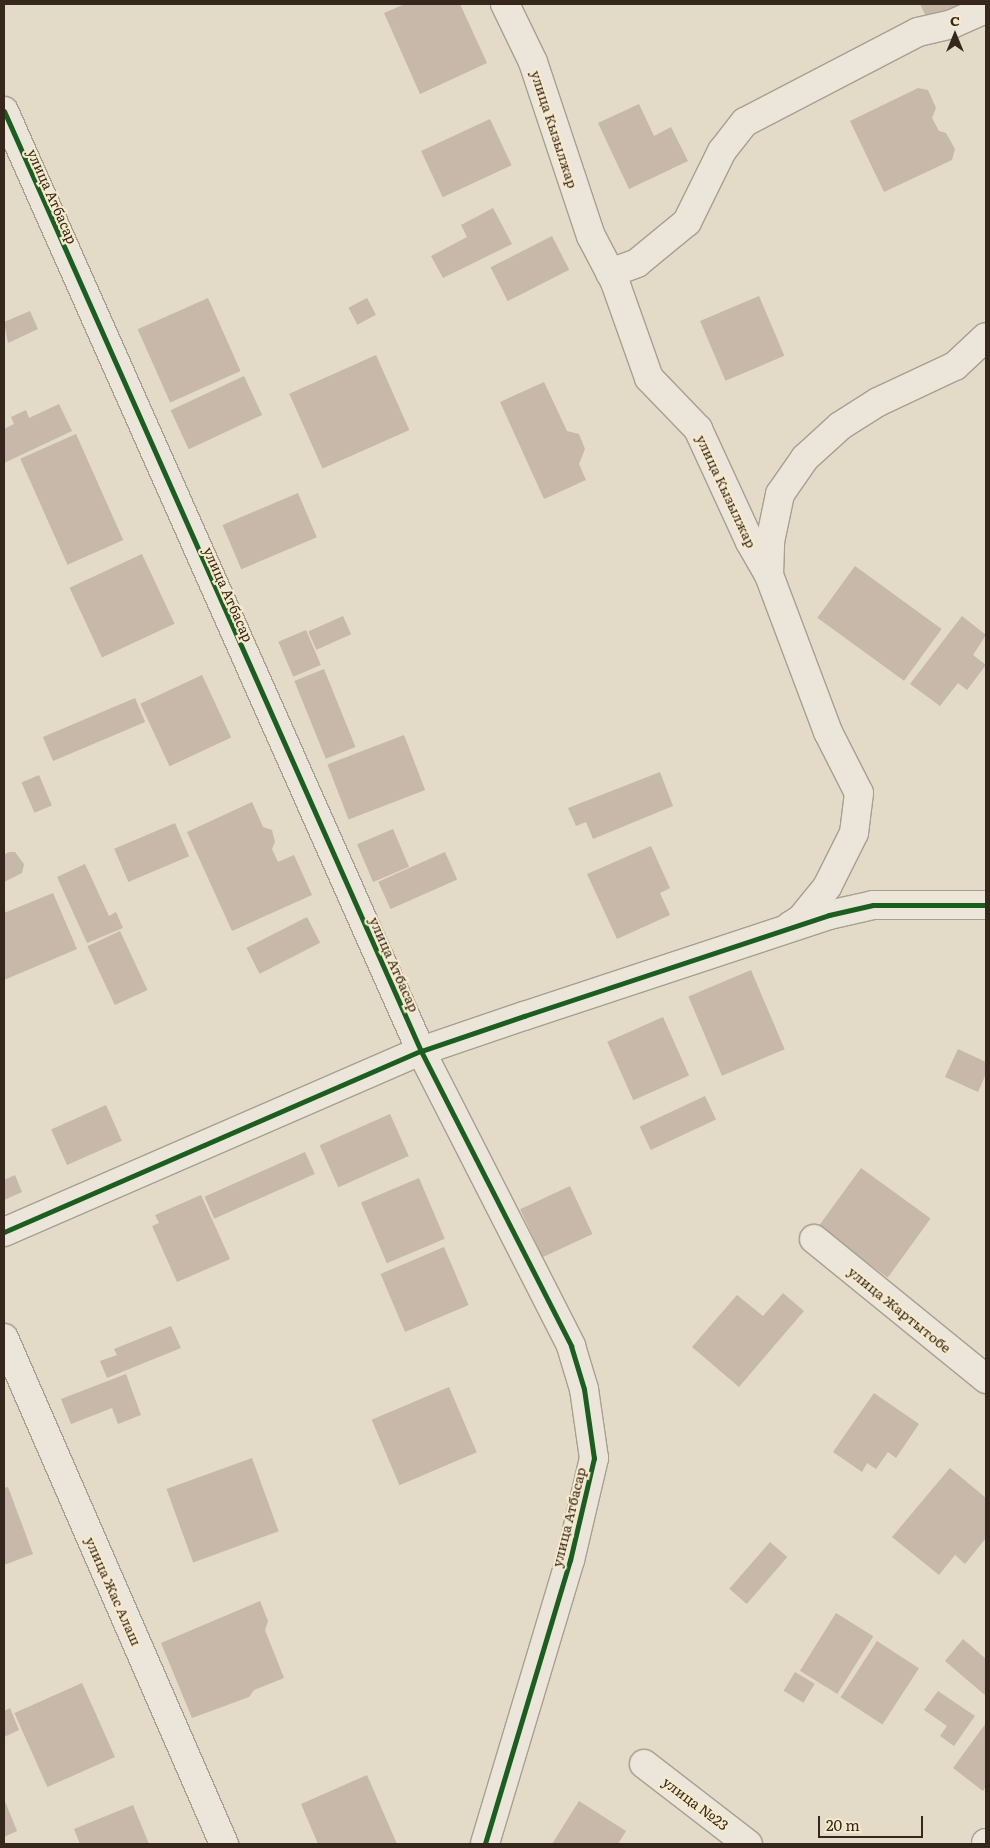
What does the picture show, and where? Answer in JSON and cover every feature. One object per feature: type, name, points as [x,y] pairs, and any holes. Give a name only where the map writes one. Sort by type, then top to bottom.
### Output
[{"type":"street","name":"улица Кызылжар","points":[[505,4],[533,62],[591,236],[610,273],[649,378],[698,429],[750,542],[769,575],[828,732],[859,793],[854,833],[827,887],[801,919],[782,931]]},
{"type":"street","points":[[610,273],[637,263],[687,222],[722,151],[744,122],[918,32],[952,24],[986,9]]},
{"type":"street","name":"улица Атбасар","points":[[4,111],[421,1051],[572,1346],[584,1389],[594,1458],[570,1560],[485,1844]]},
{"type":"street","points":[[769,575],[770,542],[780,494],[805,458],[840,426],[878,402],[955,366],[986,337]]},
{"type":"street","points":[[4,1232],[421,1051],[829,915],[873,905],[986,905]]},
{"type":"street","name":"улица Жартытобе","points":[[814,1239],[986,1379]]},
{"type":"street","name":"улица Жас Алаш","points":[[4,1338],[224,1844]]},
{"type":"street","name":"улица №23","points":[[644,1764],[748,1844]]},
{"type":"building","points":[[405,4],[460,4],[487,63],[420,94],[384,13]]},
{"type":"building","points":[[920,4],[961,4],[927,19]]},
{"type":"building","points":[[918,88],[928,90],[936,108],[932,118],[939,131],[946,133],[955,149],[952,160],[884,192],[850,121]]},
{"type":"building","points":[[639,104],[654,136],[671,127],[688,161],[629,189],[598,123]]},
{"type":"building","points":[[490,119],[512,165],[443,197],[421,151]]},
{"type":"building","points":[[493,208],[512,244],[443,278],[431,256],[467,237],[461,225]]},
{"type":"building","points":[[552,236],[569,270],[508,301],[491,267]]},
{"type":"building","points":[[759,296],[784,356],[725,381],[700,321]]},
{"type":"building","points":[[208,298],[241,371],[170,402],[138,329]]},
{"type":"building","points":[[367,298],[376,315],[357,325],[348,308]]},
{"type":"building","points":[[30,311],[38,329],[8,343],[4,322]]},
{"type":"building","points":[[376,355],[409,430],[323,469],[289,394]]},
{"type":"building","points":[[244,376],[262,415],[189,449],[171,410]]},
{"type":"building","points":[[544,382],[567,431],[579,434],[585,449],[579,464],[586,480],[544,499],[500,402]]},
{"type":"building","points":[[59,404],[72,431],[4,463],[4,429],[14,424],[11,417],[26,410],[29,418]]},
{"type":"building","points":[[76,434],[123,540],[67,565],[20,459]]},
{"type":"building","points":[[298,493],[317,537],[241,569],[223,525]]},
{"type":"building","points":[[142,554],[175,624],[102,658],[69,588]]},
{"type":"building","points":[[855,566],[942,629],[904,681],[817,618]]},
{"type":"building","points":[[343,616],[351,634],[316,650],[308,631]]},
{"type":"building","points":[[962,616],[986,635],[973,655],[986,665],[967,690],[958,683],[940,706],[910,684]]},
{"type":"building","points":[[306,630],[321,665],[293,677],[278,642]]},
{"type":"building","points":[[324,669],[355,747],[326,759],[294,681]]},
{"type":"building","points":[[202,675],[231,738],[170,766],[140,704]]},
{"type":"building","points":[[135,698],[145,722],[53,761],[43,737]]},
{"type":"building","points":[[404,735],[425,790],[349,819],[327,764]]},
{"type":"building","points":[[660,772],[673,806],[593,839],[586,822],[576,826],[568,808]]},
{"type":"building","points":[[39,775],[52,805],[34,813],[22,782]]},
{"type":"building","points":[[252,802],[263,827],[272,830],[275,842],[272,849],[278,862],[294,855],[312,895],[232,931],[187,832]]},
{"type":"building","points":[[175,823],[189,856],[128,882],[114,849]]},
{"type":"building","points":[[393,829],[409,867],[373,882],[357,844]]},
{"type":"building","points":[[651,846],[670,888],[660,893],[670,915],[617,939],[587,874]]},
{"type":"building","points":[[9,852],[15,852],[24,864],[22,873],[4,882],[4,855]]},
{"type":"building","points":[[445,852],[457,879],[391,909],[378,882]]},
{"type":"building","points":[[85,864],[109,916],[116,912],[123,928],[87,943],[57,877]]},
{"type":"building","points":[[53,893],[77,949],[4,980],[4,913]]},
{"type":"building","points":[[307,917],[320,943],[260,974],[246,948]]},
{"type":"building","points":[[120,931],[147,990],[115,1005],[87,946]]},
{"type":"building","points":[[751,970],[785,1049],[722,1076],[688,997]]},
{"type":"building","points":[[663,1017],[689,1075],[633,1100],[607,1042]]},
{"type":"building","points":[[958,1049],[986,1062],[986,1074],[978,1092],[945,1077]]},
{"type":"building","points":[[705,1096],[716,1120],[651,1150],[640,1126]]},
{"type":"building","points":[[106,1105],[122,1141],[67,1165],[51,1129]]},
{"type":"building","points":[[390,1114],[409,1156],[338,1187],[320,1145]]},
{"type":"building","points":[[305,1152],[315,1174],[214,1219],[205,1197]]},
{"type":"building","points":[[861,1168],[931,1219],[888,1278],[818,1227]]},
{"type":"building","points":[[15,1175],[22,1192],[4,1200],[4,1180]]},
{"type":"building","points":[[419,1178],[445,1239],[387,1263],[361,1203]]},
{"type":"building","points":[[570,1186],[592,1234],[543,1257],[520,1209]]},
{"type":"building","points":[[201,1195],[230,1259],[177,1282],[152,1226],[159,1223],[155,1215]]},
{"type":"building","points":[[444,1247],[469,1305],[405,1332],[380,1274]]},
{"type":"building","points":[[783,1293],[804,1311],[739,1387],[692,1347],[737,1295],[763,1316]]},
{"type":"building","points":[[171,1326],[181,1348],[107,1378],[100,1361],[117,1355],[114,1349]]},
{"type":"building","points":[[126,1374],[141,1415],[118,1424],[112,1408],[71,1424],[61,1399]]},
{"type":"building","points":[[449,1387],[477,1452],[399,1485],[372,1420]]},
{"type":"building","points":[[874,1393],[919,1424],[896,1458],[888,1452],[876,1469],[867,1463],[862,1472],[833,1452]]},
{"type":"building","points":[[252,1458],[279,1531],[193,1562],[166,1489]]},
{"type":"building","points":[[950,1468],[986,1498],[986,1538],[965,1564],[955,1555],[939,1575],[892,1537]]},
{"type":"building","points":[[8,1487],[33,1554],[4,1565],[4,1488]]},
{"type":"building","points":[[770,1542],[787,1557],[747,1604],[729,1589]]},
{"type":"building","points":[[260,1601],[268,1621],[265,1630],[284,1678],[254,1690],[249,1697],[192,1718],[161,1643]]},
{"type":"building","points":[[836,1613],[873,1636],[837,1694],[800,1671]]},
{"type":"building","points":[[963,1639],[986,1659],[986,1696],[945,1661]]},
{"type":"building","points":[[877,1641],[919,1668],[882,1724],[841,1697]]},
{"type":"building","points":[[795,1672],[815,1684],[803,1703],[784,1691]]},
{"type":"building","points":[[82,1683],[115,1757],[47,1787],[14,1713]]},
{"type":"building","points":[[938,1691],[975,1716],[954,1746],[940,1736],[947,1726],[924,1710]]},
{"type":"building","points":[[10,1708],[19,1730],[4,1737],[4,1711]]},
{"type":"building","points":[[986,1723],[986,1786],[983,1791],[953,1768]]},
{"type":"building","points":[[367,1775],[397,1844],[318,1844],[301,1804]]},
{"type":"building","points":[[4,1799],[17,1831],[4,1837]]},
{"type":"building","points":[[579,1801],[626,1831],[618,1844],[552,1844]]},
{"type":"building","points":[[133,1805],[149,1844],[80,1844],[74,1829]]},
{"type":"cycle path","points":[[4,111],[421,1051],[571,1346],[584,1389],[594,1458],[570,1560],[485,1844]]},
{"type":"cycle path","points":[[4,1232],[421,1051],[524,1016],[829,915],[873,905],[986,905]]}]
